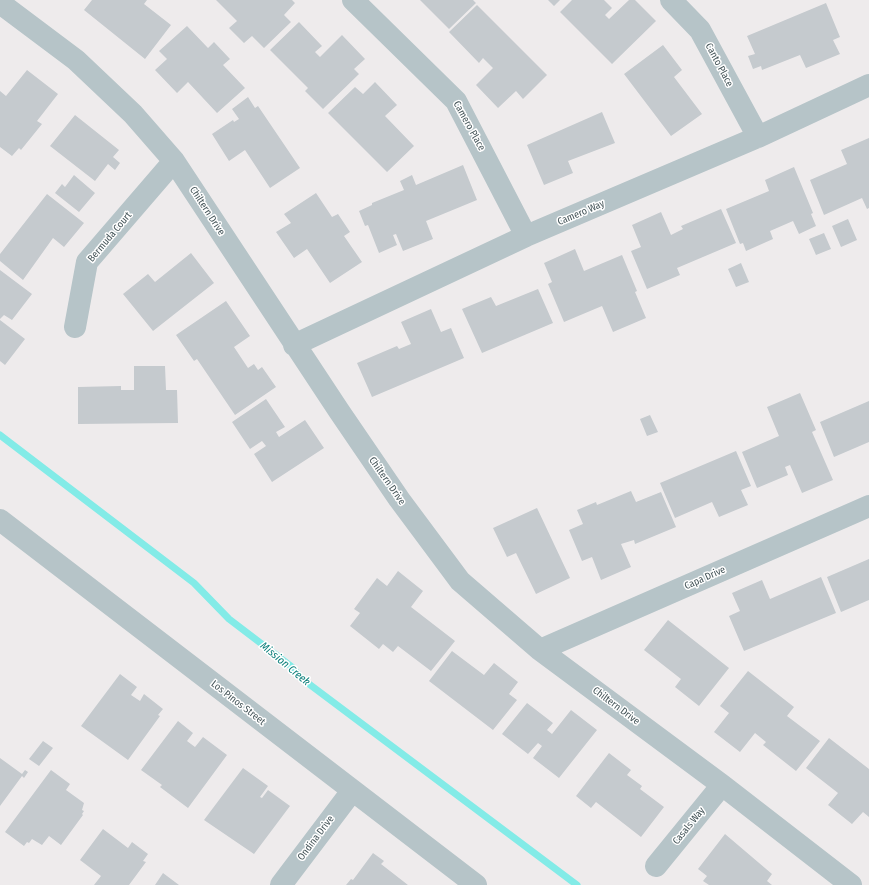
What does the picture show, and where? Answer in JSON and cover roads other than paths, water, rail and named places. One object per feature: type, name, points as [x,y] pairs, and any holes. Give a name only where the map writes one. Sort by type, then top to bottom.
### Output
[{"type":"street","name":"Camero Place","points":[[353,0],[456,101],[526,236]]},
{"type":"street","name":"Canto Place","points":[[671,0],[700,30],[758,137]]},
{"type":"street","name":"Chiltern Drive","points":[[3,10],[76,60],[133,114],[174,161],[294,345],[399,499],[460,581],[540,650],[722,785],[852,885]]},
{"type":"street","name":"Camero Way","points":[[294,345],[526,236],[758,137],[869,85]]},
{"type":"street","name":"Bermuda Court","points":[[75,327],[87,262],[174,161]]},
{"type":"street","name":"Capa Drive","points":[[540,650],[869,506]]},
{"type":"street","name":"Los Pinos Street","points":[[0,520],[476,885]]},
{"type":"street","name":"Casals Way","points":[[656,866],[722,785]]},
{"type":"street","name":"Ondina Drive","points":[[280,885],[352,791]]},
{"type":"waterway","name":"Mission Creek","points":[[0,435],[194,583],[229,619],[292,667],[301,678],[577,885]]}]
